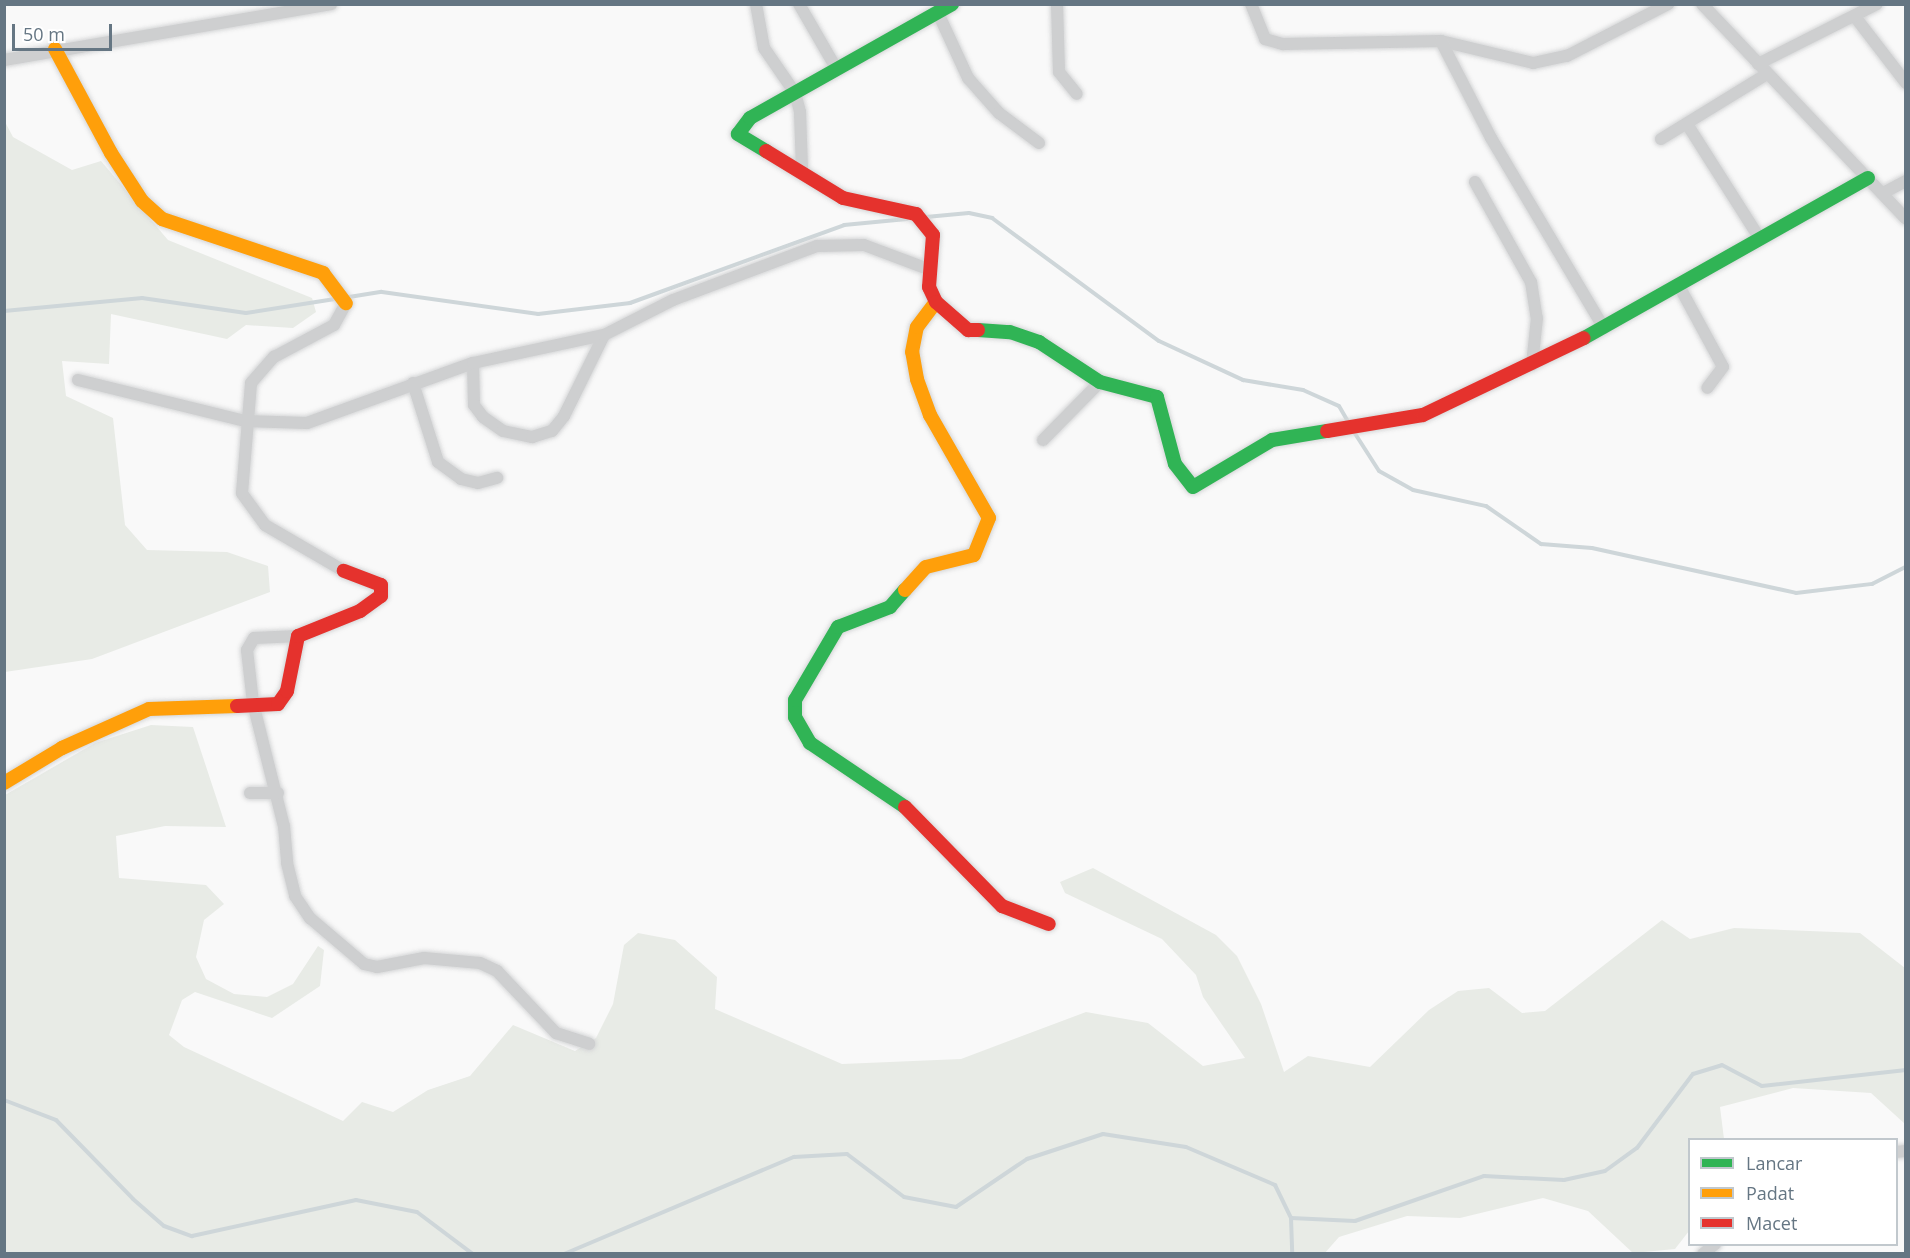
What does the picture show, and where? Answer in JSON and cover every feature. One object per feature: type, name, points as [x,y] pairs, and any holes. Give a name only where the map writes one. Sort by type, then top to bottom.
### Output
[{"type":"street","points":[[4,60],[55,49],[90,48],[278,9],[331,4]]},
{"type":"street","points":[[756,4],[764,48],[795,93],[802,170]]},
{"type":"street","points":[[799,4],[836,68]]},
{"type":"street","points":[[952,4],[750,118],[738,134],[745,143],[802,170],[843,198],[916,214],[928,226],[933,242],[928,269],[936,302],[968,330],[1010,332],[1038,342],[1100,382],[1157,397],[1175,464],[1194,487],[1272,440],[1342,428],[1367,427],[1423,415],[1532,365],[1604,328],[1868,178]]},
{"type":"street","points":[[1057,4],[1059,72],[1077,94]]},
{"type":"street","points":[[1251,4],[1265,39],[1283,44],[1442,41],[1520,61],[1546,61],[1668,4]]},
{"type":"street","points":[[1702,4],[1868,178],[1885,192],[1905,219]]},
{"type":"street","points":[[1758,64],[1856,18],[1877,4]]},
{"type":"street","points":[[938,13],[968,78],[999,113],[1039,143]]},
{"type":"street","points":[[1856,18],[1905,83]]},
{"type":"street","points":[[1442,41],[1491,138],[1604,328]]},
{"type":"street","points":[[55,49],[111,153],[142,201],[162,219],[323,273],[338,289],[346,303],[334,325],[318,339],[264,367],[251,383],[245,421],[242,493],[248,505],[265,525],[344,571],[381,585],[381,596],[360,611],[298,636],[249,642],[253,704],[278,793],[295,896],[333,941],[377,967],[424,958],[480,963],[497,971],[556,1034],[590,1044]]},
{"type":"street","points":[[1661,139],[1767,74]]},
{"type":"street","points":[[1687,124],[1760,239]]},
{"type":"street","points":[[1885,192],[1905,181]]},
{"type":"street","points":[[1475,182],[1531,282],[1537,318],[1532,365]]},
{"type":"street","points":[[78,380],[245,421],[308,423],[412,383],[473,363],[604,335],[673,300],[817,246],[864,245],[928,269]]},
{"type":"street","points":[[1678,284],[1723,367],[1707,388]]},
{"type":"street","points":[[936,302],[917,327],[912,352],[917,380],[930,415],[985,505],[989,518],[984,540],[974,555],[960,562],[926,567],[890,607],[838,627],[795,700],[795,717],[810,743],[918,816],[1002,906],[1049,924]]},
{"type":"street","points":[[473,363],[479,411],[503,430],[532,437],[552,431],[564,416],[604,335]]},
{"type":"street","points":[[1043,440],[1100,382]]},
{"type":"street","points":[[412,383],[438,462],[461,479],[478,483],[497,478]]},
{"type":"street","points":[[4,783],[62,748],[149,709],[278,704],[285,698],[298,636]]},
{"type":"street","points":[[250,793],[278,793]]},
{"type":"shaded area","points":[[4,120],[13,137],[72,170],[101,161],[168,240],[312,298],[316,312],[293,328],[246,325],[227,339],[111,314],[109,364],[62,361],[66,396],[113,418],[125,525],[147,550],[227,552],[268,566],[270,592],[92,659],[5,672]]},
{"type":"shaded area","points":[[151,725],[193,727],[226,827],[165,826],[116,836],[119,878],[206,885],[224,904],[204,920],[196,957],[206,979],[234,994],[267,997],[293,984],[318,946],[324,950],[320,986],[272,1018],[195,992],[182,1000],[169,1035],[184,1047],[343,1121],[362,1102],[393,1112],[428,1090],[470,1076],[513,1025],[575,1051],[596,1038],[613,1004],[624,945],[638,933],[675,940],[717,977],[715,1009],[842,1064],[961,1059],[1086,1012],[1148,1023],[1203,1066],[1245,1058],[1203,997],[1196,975],[1162,939],[1065,893],[1060,882],[1093,868],[1216,935],[1237,956],[1261,1004],[1284,1072],[1308,1056],[1370,1067],[1429,1010],[1458,991],[1489,988],[1522,1013],[1545,1011],[1662,920],[1690,939],[1734,928],[1860,933],[1905,968],[1905,1124],[1871,1093],[1793,1088],[1720,1107],[1724,1138],[1688,1138],[1688,1232],[1675,1249],[1633,1253],[1588,1211],[1543,1198],[1460,1218],[1407,1216],[1339,1237],[1324,1254],[5,1254],[5,795],[95,743]]},
{"type":"waterway","points":[[926,217],[969,213],[992,218],[1159,341],[1243,380],[1303,390],[1339,406],[1349,423]]},
{"type":"waterway","points":[[349,297],[382,292],[538,314],[630,303],[844,225],[907,219]]},
{"type":"waterway","points":[[4,311],[142,298],[246,313],[335,299]]},
{"type":"waterway","points":[[1354,432],[1379,471],[1413,490],[1486,506],[1541,544],[1592,548],[1796,593],[1872,584],[1906,567]]},
{"type":"waterway","points":[[1291,1218],[1355,1221],[1484,1176],[1564,1180],[1605,1171],[1637,1148],[1693,1074],[1722,1065],[1762,1086],[1906,1070]]},
{"type":"waterway","points":[[4,1100],[56,1120],[133,1199],[164,1226],[192,1236],[356,1200],[417,1212],[473,1254]]},
{"type":"waterway","points":[[564,1254],[794,1157],[847,1154],[904,1197],[956,1207],[1027,1159],[1103,1134],[1186,1147],[1275,1185],[1291,1218],[1292,1254]]},
{"type":"traffic: fast","points":[[766,151],[738,134],[750,118],[952,4]]},
{"type":"traffic: fast","points":[[1584,338],[1868,178]]},
{"type":"traffic: fast","points":[[978,330],[1010,332],[1039,342],[1100,382],[1157,397],[1175,464],[1193,487],[1272,440],[1327,431]]},
{"type":"traffic: fast","points":[[905,590],[890,607],[838,627],[795,700],[795,717],[810,743],[905,807]]},
{"type":"traffic: slow","points":[[55,49],[111,153],[142,201],[162,219],[323,273],[346,303]]},
{"type":"traffic: slow","points":[[905,590],[926,567],[974,555],[989,518],[930,415],[917,379],[912,352],[917,327],[936,302]]},
{"type":"traffic: slow","points":[[4,783],[62,748],[149,709],[237,706]]},
{"type":"traffic: jam","points":[[766,151],[843,198],[916,214],[933,235],[929,287],[936,302],[968,330],[978,330]]},
{"type":"traffic: jam","points":[[1327,431],[1423,415],[1584,338]]},
{"type":"traffic: jam","points":[[237,706],[278,704],[287,691],[298,636],[360,611],[381,596],[381,585],[344,571]]},
{"type":"traffic: jam","points":[[905,807],[1002,906],[1049,924]]}]
